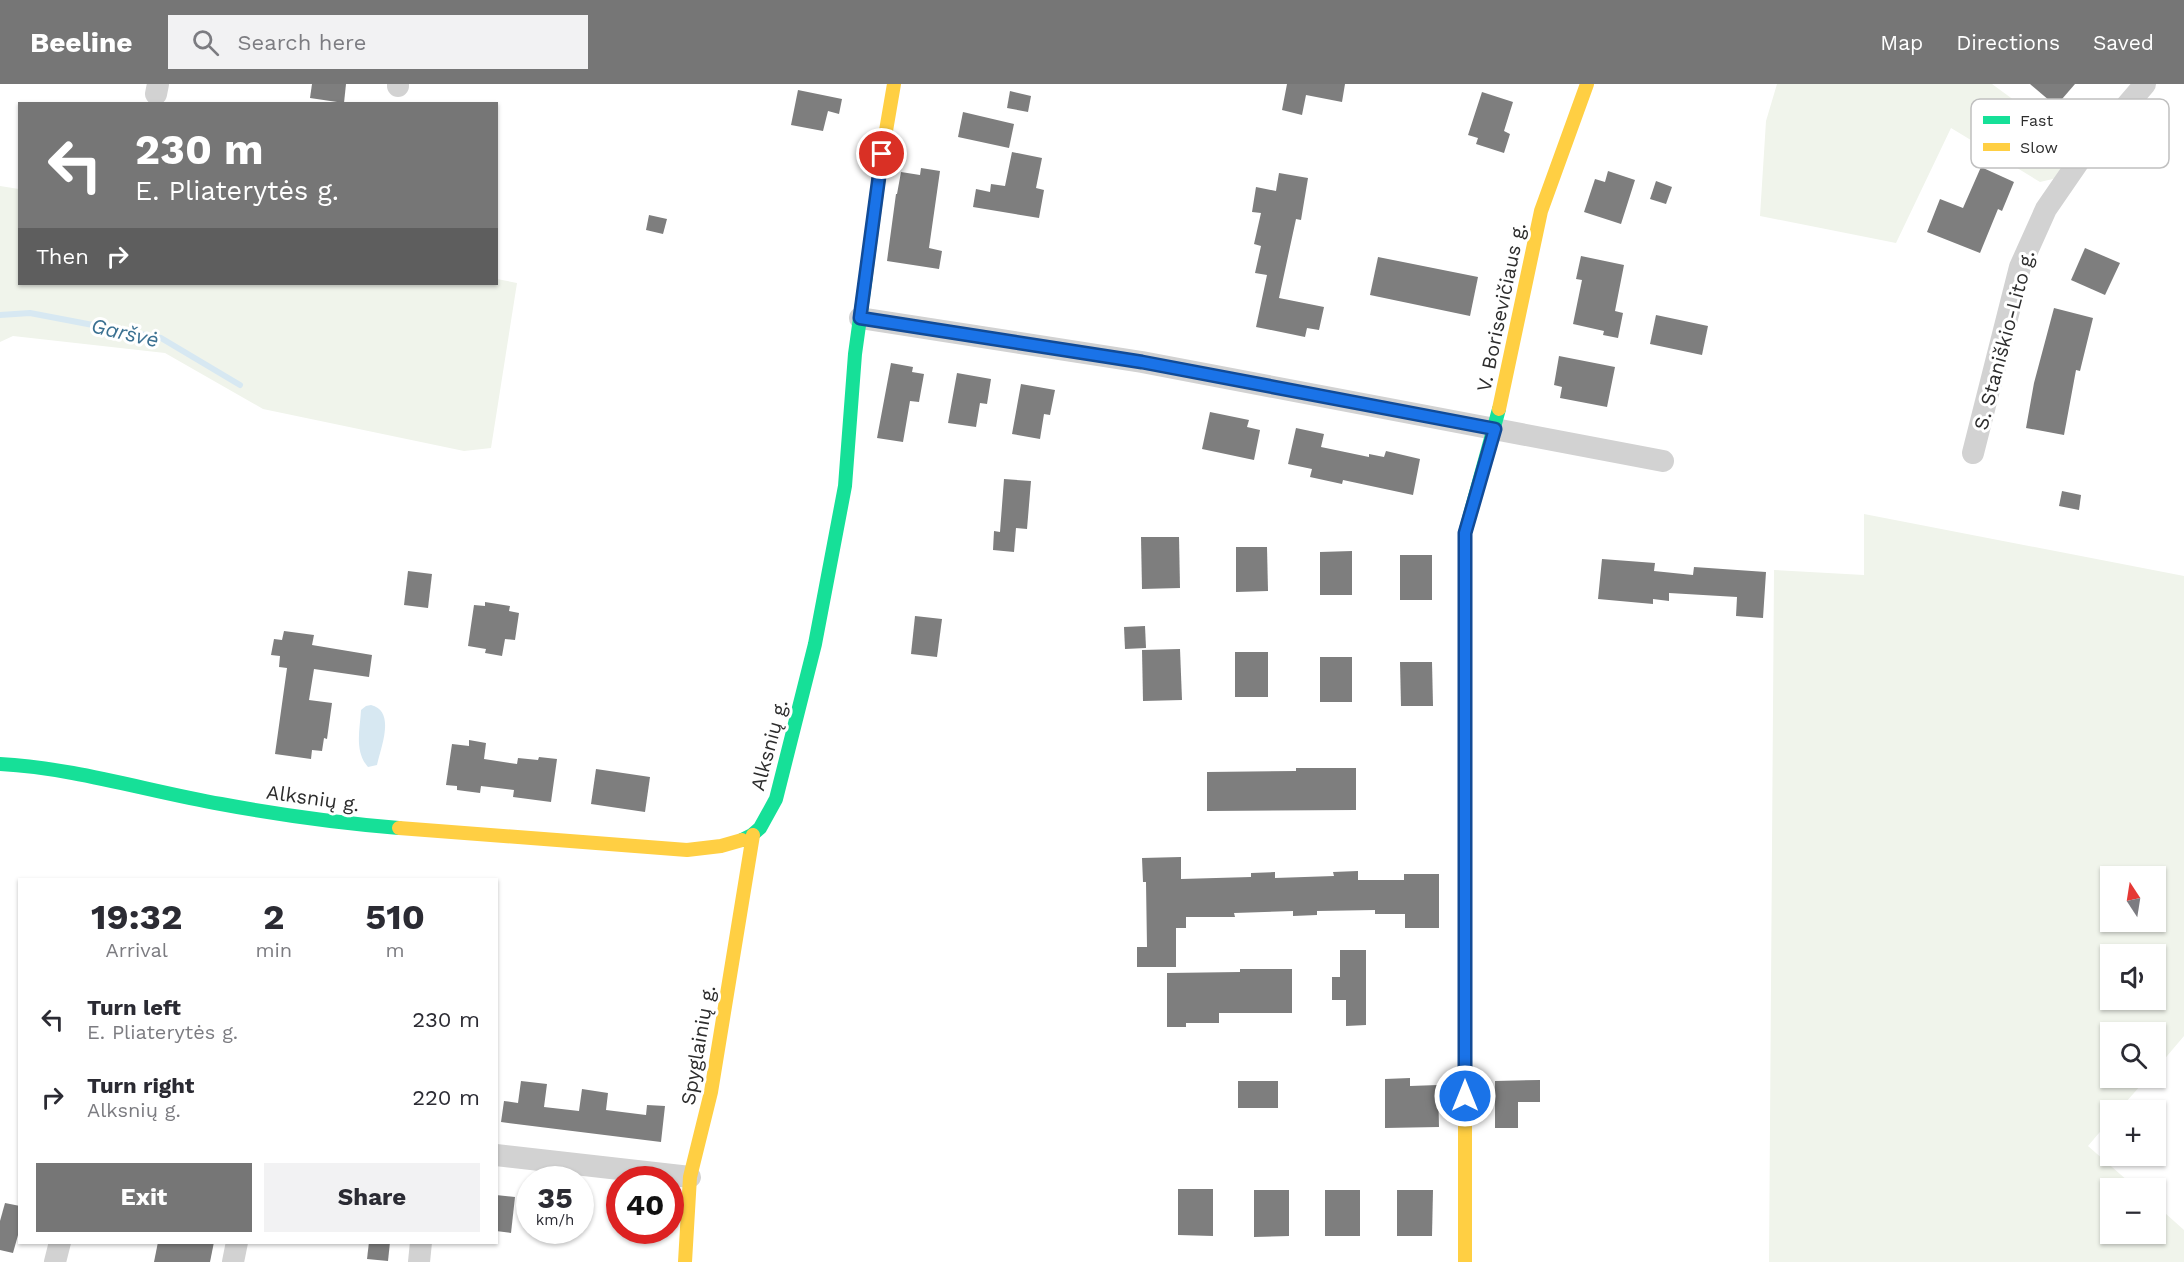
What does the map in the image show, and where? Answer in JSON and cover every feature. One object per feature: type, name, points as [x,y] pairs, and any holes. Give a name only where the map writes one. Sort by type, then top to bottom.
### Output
[{"type":"street","name":"Alksnių g.","points":[[0,764],[105,778],[220,804],[339,823],[687,850],[720,846],[753,835],[766,818],[776,799],[815,644],[845,486],[855,354],[882,154],[894,84]]},
{"type":"street","name":"V. Borisevičiaus g.","points":[[1465,1262],[1465,533],[1495,429],[1541,211],[1587,84]]},
{"type":"street","name":"S. Staniškio-Lito g.","points":[[2132,99],[2145,84]]},
{"type":"street","name":"S. Staniškio-Lito g.","points":[[1973,453],[2020,267],[2046,209],[2074,168]]},
{"type":"street","points":[[860,318],[1142,362],[1663,461]]},
{"type":"street","name":"Spyglainių g.","points":[[685,1262],[690,1176],[711,1092],[753,835]]},
{"type":"street","points":[[498,1155],[690,1176]]},
{"type":"street","points":[[55,1262],[60,1244]]},
{"type":"street","points":[[233,1262],[237,1244]]},
{"type":"street","points":[[419,1262],[421,1244]]},
{"type":"shaded area","points":[[1777,84],[1992,84],[2012,99],[1971,99],[1971,140],[1951,128],[1896,243],[1760,216],[1766,121]]},
{"type":"shaded area","points":[[2017,168],[2062,168],[2057,178],[2040,182]]},
{"type":"shaded area","points":[[0,186],[18,189],[18,285],[498,285],[498,279],[517,283],[491,448],[464,451],[263,409],[165,353],[13,336],[0,342]]},
{"type":"shaded area","points":[[1864,514],[2184,576],[2184,1036],[2166,1057],[2166,1022],[2100,1022],[2100,1088],[2138,1088],[2128,1100],[2100,1100],[2100,1132],[2088,1146],[2100,1156],[2100,1166],[2111,1166],[2125,1178],[2100,1178],[2100,1244],[2166,1244],[2166,1214],[2184,1230],[2184,1262],[1769,1262],[1774,570],[1864,575]]},
{"type":"shaded area","points":[[371,705],[383,714],[385,730],[377,765],[368,767],[359,747],[359,733],[361,710]]},
{"type":"building","points":[[312,84],[346,84],[344,102],[310,98]]},
{"type":"building","points":[[1287,84],[1345,84],[1342,102],[1306,95],[1302,115],[1282,110]]},
{"type":"building","points":[[2030,84],[2075,84],[2062,99],[2048,99]]},
{"type":"building","points":[[798,90],[842,99],[839,114],[828,111],[823,131],[791,125]]},
{"type":"building","points":[[1010,91],[1031,96],[1028,112],[1007,108]]},
{"type":"building","points":[[1482,92],[1513,102],[1504,131],[1510,134],[1504,153],[1476,144],[1478,138],[1468,135]]},
{"type":"building","points":[[963,112],[1014,124],[1009,148],[958,137]]},
{"type":"building","points":[[1012,152],[1042,158],[1036,188],[1044,190],[1039,218],[973,207],[976,189],[990,192],[991,184],[1005,186]]},
{"type":"building","points":[[921,168],[940,171],[929,248],[942,251],[939,269],[887,261],[901,172],[920,175]]},
{"type":"building","points":[[1981,168],[2014,182],[2002,211],[1998,209],[1980,253],[1927,232],[1940,199],[1963,208]]},
{"type":"building","points":[[1608,171],[1635,180],[1621,224],[1584,212],[1595,179],[1605,182]]},
{"type":"building","points":[[1279,173],[1308,178],[1301,220],[1296,219],[1279,298],[1324,307],[1319,330],[1307,328],[1305,337],[1256,327],[1267,275],[1255,273],[1261,246],[1254,244],[1261,213],[1252,212],[1256,187],[1276,191]]},
{"type":"building","points":[[1656,181],[1672,187],[1666,204],[1650,199]]},
{"type":"building","points":[[649,215],[667,219],[663,234],[646,230]]},
{"type":"building","points":[[2085,248],[2120,263],[2105,295],[2071,280]]},
{"type":"building","points":[[1581,256],[1624,265],[1615,311],[1623,313],[1618,338],[1603,335],[1604,331],[1573,324],[1582,280],[1576,279]]},
{"type":"building","points":[[1378,257],[1478,277],[1470,316],[1370,295]]},
{"type":"building","points":[[2054,308],[2093,318],[2080,371],[2076,370],[2064,435],[2026,428],[2034,383]]},
{"type":"building","points":[[1656,315],[1708,326],[1702,355],[1650,344]]},
{"type":"building","points":[[1559,356],[1615,367],[1607,407],[1560,398],[1562,387],[1554,385]]},
{"type":"building","points":[[891,363],[913,367],[912,372],[924,374],[919,402],[910,401],[903,442],[877,438]]},
{"type":"building","points":[[957,373],[991,379],[987,404],[980,403],[976,427],[948,423]]},
{"type":"building","points":[[1021,384],[1055,390],[1050,415],[1044,414],[1040,439],[1012,434]]},
{"type":"building","points":[[1210,412],[1249,420],[1247,427],[1260,430],[1254,460],[1202,449]]},
{"type":"building","points":[[1296,428],[1324,434],[1321,447],[1369,457],[1369,454],[1384,457],[1386,451],[1420,459],[1413,495],[1343,480],[1342,484],[1310,477],[1312,469],[1288,464]]},
{"type":"building","points":[[1004,479],[1031,481],[1027,529],[1016,528],[1014,552],[993,550],[994,531],[1000,532]]},
{"type":"building","points":[[2062,491],[2081,495],[2079,510],[2059,506]]},
{"type":"building","points":[[1141,537],[1179,537],[1180,588],[1142,589]]},
{"type":"building","points":[[1236,547],[1267,547],[1268,591],[1236,592]]},
{"type":"building","points":[[1352,551],[1352,595],[1320,595],[1320,552]]},
{"type":"building","points":[[1400,555],[1432,555],[1432,600],[1400,600]]},
{"type":"building","points":[[1602,559],[1655,563],[1654,571],[1693,575],[1694,567],[1766,572],[1763,618],[1736,616],[1737,597],[1669,593],[1669,601],[1653,599],[1653,604],[1598,599]]},
{"type":"building","points":[[408,571],[432,574],[428,608],[404,605]]},
{"type":"building","points":[[485,602],[510,606],[509,611],[519,613],[515,640],[505,639],[502,656],[485,653],[486,649],[468,646],[474,605],[485,606]]},
{"type":"building","points":[[915,616],[942,619],[937,657],[911,654]]},
{"type":"building","points":[[1145,626],[1146,648],[1125,649],[1124,627]]},
{"type":"building","points":[[284,631],[314,635],[312,645],[372,655],[369,677],[314,669],[309,700],[332,703],[327,739],[324,738],[322,751],[312,750],[311,759],[275,754],[287,668],[279,667],[280,656],[271,655],[274,639],[282,640]]},
{"type":"building","points":[[1180,649],[1182,700],[1143,701],[1142,650]]},
{"type":"building","points":[[1235,652],[1268,652],[1268,697],[1235,697]]},
{"type":"building","points":[[1320,657],[1352,657],[1352,702],[1320,702]]},
{"type":"building","points":[[1400,662],[1432,662],[1433,706],[1401,706]]},
{"type":"building","points":[[469,740],[486,743],[484,759],[517,764],[518,758],[557,759],[551,802],[513,797],[514,790],[481,786],[480,793],[457,790],[457,786],[446,785],[452,744],[469,746]]},
{"type":"building","points":[[1296,768],[1356,768],[1356,810],[1207,811],[1207,772],[1296,771]]},
{"type":"building","points":[[596,769],[650,777],[645,812],[591,804]]},
{"type":"building","points":[[1181,857],[1181,879],[1251,877],[1251,873],[1275,872],[1275,878],[1334,876],[1333,872],[1358,871],[1358,880],[1404,880],[1404,874],[1439,874],[1439,928],[1405,928],[1405,914],[1375,914],[1375,910],[1317,911],[1317,915],[1293,916],[1293,911],[1234,913],[1235,917],[1186,917],[1186,928],[1176,928],[1176,967],[1137,967],[1137,947],[1147,947],[1146,882],[1143,882],[1142,858]]},
{"type":"building","points":[[1340,950],[1366,950],[1366,1025],[1346,1026],[1346,1000],[1332,1000],[1332,977],[1340,977]]},
{"type":"building","points":[[1240,969],[1292,969],[1292,1013],[1219,1013],[1219,1023],[1186,1023],[1186,1027],[1167,1027],[1167,973],[1240,972]]},
{"type":"building","points":[[1410,1078],[1410,1086],[1438,1085],[1439,1127],[1385,1128],[1385,1079]]},
{"type":"building","points":[[1540,1080],[1540,1102],[1518,1102],[1518,1128],[1495,1128],[1495,1081]]},
{"type":"building","points":[[521,1081],[547,1084],[544,1107],[579,1111],[582,1089],[608,1093],[606,1110],[646,1115],[647,1105],[665,1106],[661,1142],[501,1122],[504,1101],[518,1103]]},
{"type":"building","points":[[1238,1081],[1278,1081],[1278,1108],[1238,1108]]},
{"type":"building","points":[[1178,1189],[1213,1189],[1213,1236],[1178,1235]]},
{"type":"building","points":[[1254,1190],[1289,1190],[1289,1236],[1254,1237]]},
{"type":"building","points":[[1325,1190],[1360,1190],[1360,1236],[1325,1236]]},
{"type":"building","points":[[1397,1190],[1433,1190],[1432,1236],[1397,1236]]},
{"type":"building","points":[[498,1195],[515,1197],[511,1233],[498,1231]]},
{"type":"building","points":[[5,1203],[18,1206],[18,1235],[13,1253],[0,1250],[0,1221]]},
{"type":"building","points":[[158,1244],[214,1244],[210,1262],[154,1262]]},
{"type":"building","points":[[369,1244],[390,1244],[388,1261],[367,1259]]},
{"type":"waterway","name":"Garšvė","points":[[0,315],[30,313],[161,338],[240,385]]},
{"type":"traffic: fast","points":[[742,840],[760,828],[776,799],[815,644],[845,486],[855,354],[866,275]]},
{"type":"traffic: fast","points":[[1465,934],[1465,533],[1499,409]]},
{"type":"traffic: fast","points":[[0,764],[56,770],[265,812],[399,828]]},
{"type":"traffic: slow","points":[[866,275],[894,84]]},
{"type":"traffic: slow","points":[[1499,409],[1541,211],[1587,84]]},
{"type":"traffic: slow","points":[[399,828],[687,850],[721,846],[742,840]]},
{"type":"traffic: slow","points":[[685,1262],[690,1177],[711,1092],[753,835]]},
{"type":"traffic: slow","points":[[1465,934],[1465,1262]]},
{"type":"route","points":[[882,154],[860,318],[1142,362],[1495,429],[1465,533],[1465,1096]]}]
